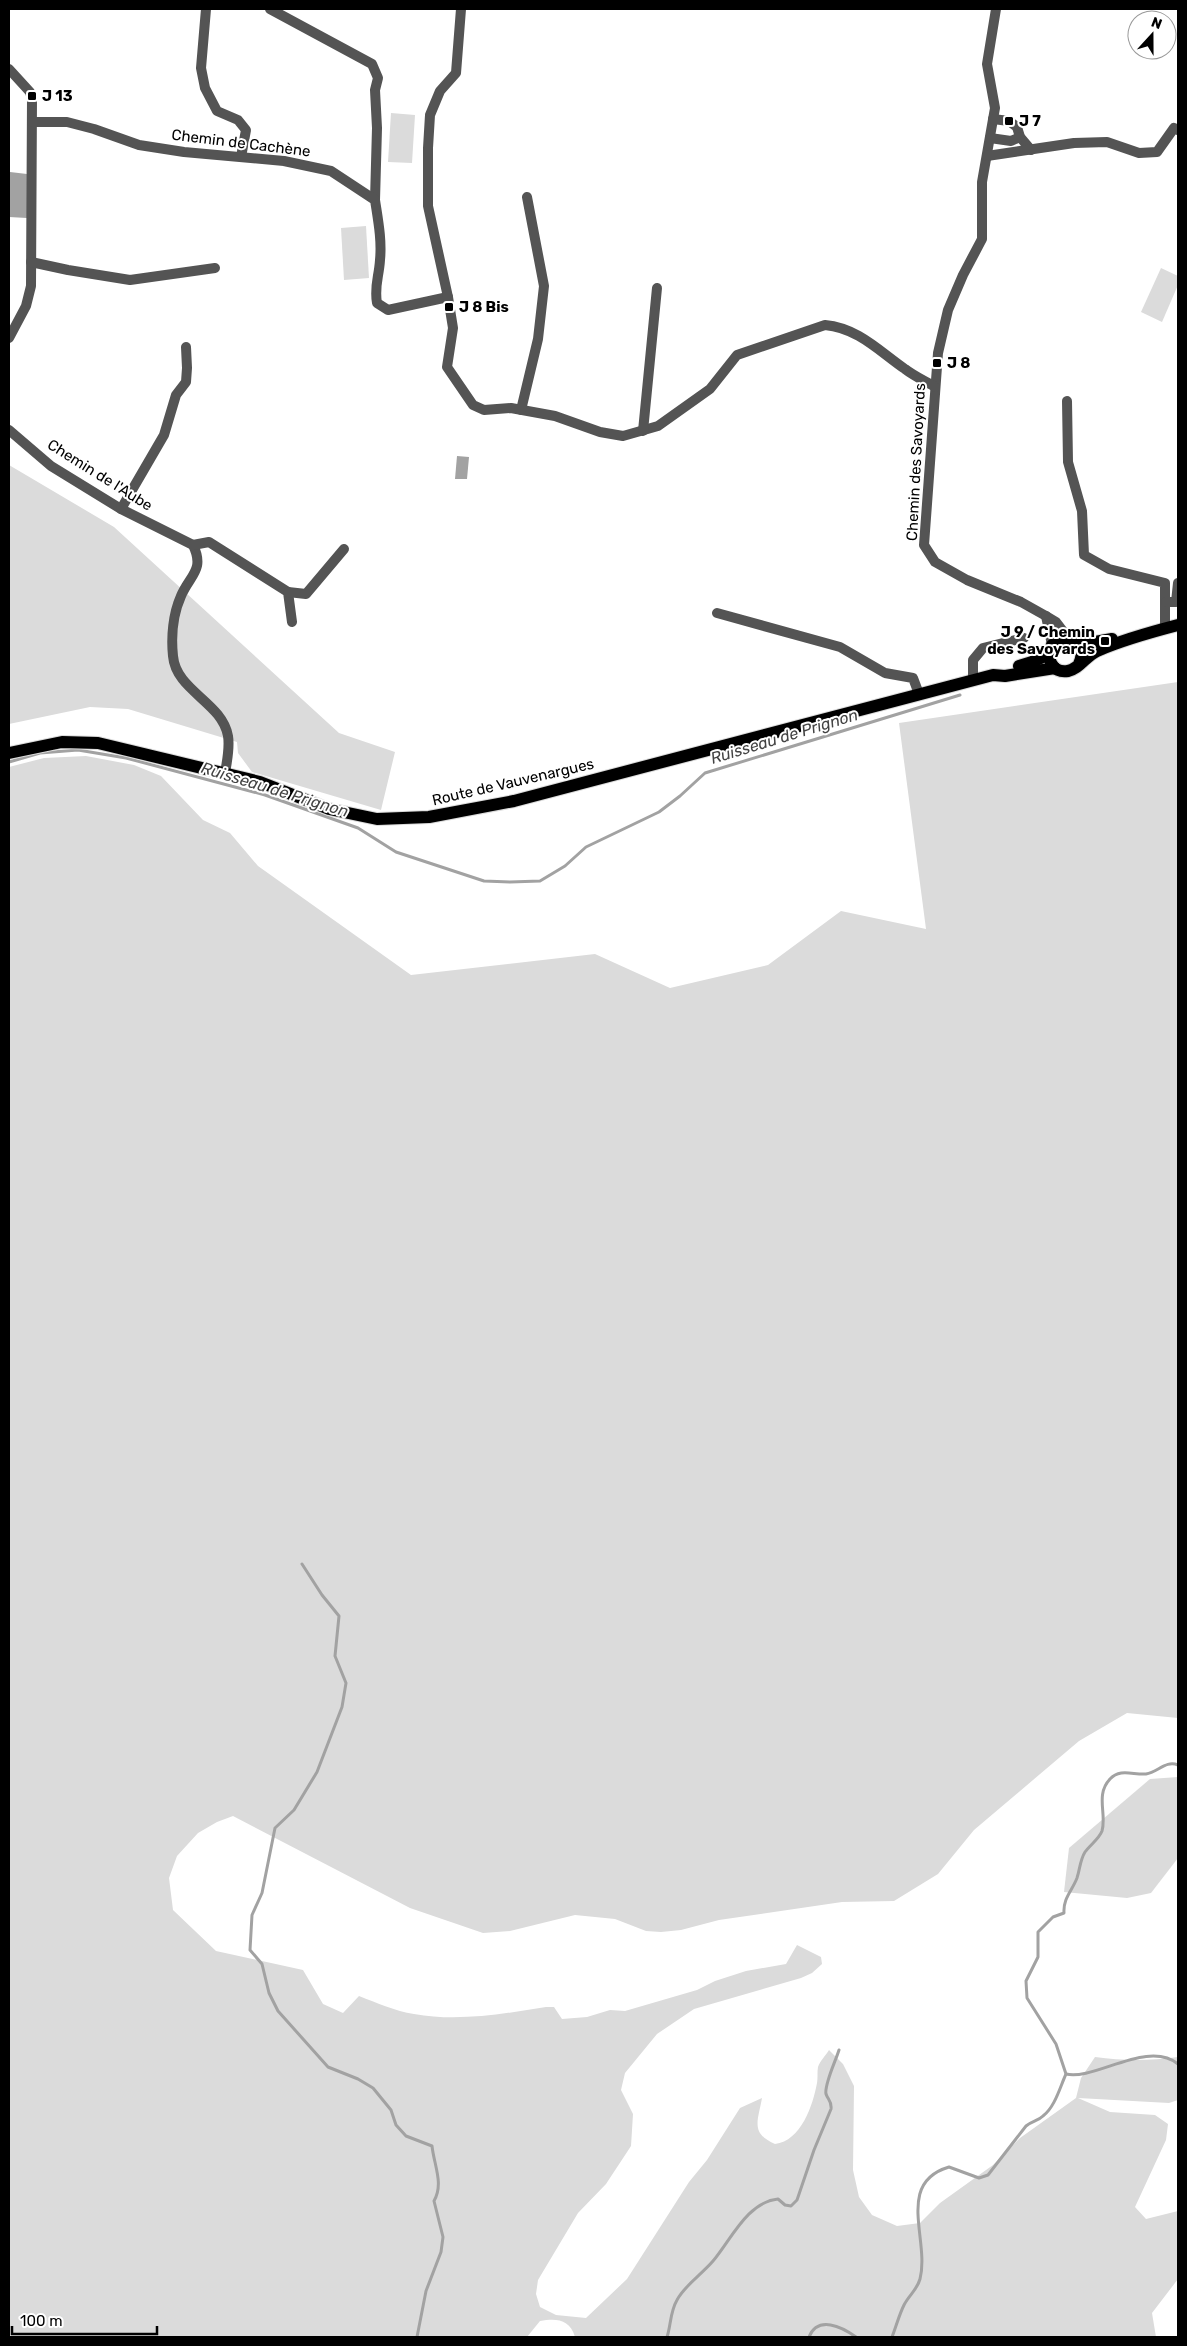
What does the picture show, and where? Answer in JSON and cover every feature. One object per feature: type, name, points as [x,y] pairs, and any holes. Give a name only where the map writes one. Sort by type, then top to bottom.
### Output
[{"type":"main road","points":[[1151,632],[1095,652],[1065,672],[1055,668],[1049,660],[1050,650],[1059,640],[1073,642],[1151,632],[1178,625]]},
{"type":"main road","points":[[1073,642],[1082,654],[1079,664]]},
{"type":"main road","name":"Route de Vauvenargues","points":[[9,753],[62,742],[98,743],[260,782],[352,816],[394,820],[429,817],[514,801],[993,675],[1004,669],[1032,662],[1050,650]]},
{"type":"main road","name":"Route de Vauvenargues","points":[[993,675],[1005,676],[1055,668]]},
{"type":"street","points":[[206,9],[201,68],[205,88],[217,111],[238,120],[246,130],[242,157]]},
{"type":"street","points":[[270,9],[372,64],[378,78],[375,90],[377,128],[375,200],[380,232],[380,260],[374,289],[377,304],[388,310],[448,297]]},
{"type":"street","points":[[461,9],[456,73],[440,91],[430,115],[428,206],[453,328],[447,367],[473,405],[484,410],[511,408],[555,416],[600,432],[623,436],[658,426],[710,390],[737,355],[825,325],[838,326],[862,337],[906,370],[935,387]]},
{"type":"street","name":"Chemin des Savoyards","points":[[996,9],[987,64],[995,108],[982,182],[982,239],[963,275],[948,310],[938,353],[924,545],[935,562],[968,580],[1021,602],[1046,616],[1056,622],[1073,642]]},
{"type":"street","points":[[9,69],[32,96],[31,286],[26,306],[9,338]]},
{"type":"street","points":[[993,119],[1009,121],[1017,127],[1020,137],[1031,150]]},
{"type":"street","name":"Chemin de Cachène","points":[[32,122],[67,122],[94,128],[139,145],[184,152],[284,161],[331,170],[375,200]]},
{"type":"street","points":[[987,156],[1074,143],[1106,142],[1139,153],[1157,152],[1174,128],[1178,130]]},
{"type":"street","points":[[990,138],[1011,140],[1020,137]]},
{"type":"street","points":[[521,410],[538,339],[544,286],[527,197]]},
{"type":"street","points":[[30,262],[130,280],[215,268]]},
{"type":"street","points":[[643,430],[657,288]]},
{"type":"street","points":[[121,510],[164,434],[176,395],[186,382],[188,368],[186,347]]},
{"type":"street","points":[[1067,401],[1068,462],[1082,511],[1084,554],[1109,569],[1164,583],[1166,602],[1165,629]]},
{"type":"street","name":"Chemin de l'Aube","points":[[9,430],[52,466],[121,510],[193,545]]},
{"type":"street","points":[[225,773],[228,740],[221,719],[182,680],[173,658],[173,622],[180,596],[198,567],[198,556],[193,545],[209,542],[288,592],[306,594],[344,549]]},
{"type":"street","points":[[1166,602],[1176,602],[1178,583]]},
{"type":"street","points":[[288,592],[292,622]]},
{"type":"street","points":[[717,613],[840,647],[885,673],[913,678],[919,694]]},
{"type":"street","points":[[1046,616],[1050,650]]},
{"type":"street","points":[[973,680],[973,660],[983,648],[1024,638]]},
{"type":"shaded area","points":[[391,113],[415,115],[412,163],[388,162]]},
{"type":"shaded area","points":[[10,172],[27,174],[27,218],[9,217]]},
{"type":"shaded area","points":[[366,226],[369,278],[344,280],[341,228]]},
{"type":"shaded area","points":[[1161,268],[1178,276],[1178,285],[1162,322],[1141,312]]},
{"type":"shaded area","points":[[457,456],[469,457],[467,479],[455,479]]},
{"type":"shaded area","points":[[9,465],[114,527],[339,733],[395,752],[381,810],[252,772],[238,753],[237,742],[128,709],[90,707],[9,724]]},
{"type":"shaded area","points":[[1178,682],[1178,1718],[1127,1713],[1079,1741],[974,1830],[938,1874],[894,1901],[842,1902],[719,1920],[681,1930],[661,1932],[646,1931],[615,1919],[575,1915],[510,1931],[483,1933],[410,1908],[233,1816],[217,1822],[198,1833],[177,1856],[169,1878],[173,1910],[216,1951],[303,1970],[323,2004],[343,2013],[359,1996],[400,2011],[430,2016],[480,2016],[554,2007],[562,2019],[587,2017],[610,2010],[625,2011],[697,1990],[715,1981],[746,1971],[786,1964],[797,1945],[821,1957],[822,1964],[812,1973],[801,1978],[694,2009],[657,2034],[625,2073],[621,2090],[633,2114],[631,2146],[606,2184],[578,2213],[538,2280],[536,2294],[540,2307],[556,2315],[586,2318],[627,2279],[689,2182],[707,2160],[740,2108],[762,2098],[758,2126],[762,2135],[775,2144],[792,2136],[799,2129],[809,2111],[817,2083],[818,2067],[829,2050],[843,2064],[854,2086],[853,2170],[859,2197],[872,2215],[897,2226],[920,2223],[940,2203],[993,2165],[1020,2138],[1076,2098],[1081,2078],[1095,2057],[1136,2060],[1178,2057],[1178,2100],[1169,2103],[1078,2098],[1110,2112],[1155,2115],[1168,2124],[1166,2140],[1135,2207],[1146,2219],[1178,2211],[1178,2279],[1152,2313],[1156,2337],[575,2337],[570,2326],[566,2323],[552,2320],[540,2321],[527,2337],[9,2337],[9,767],[44,758],[86,756],[134,765],[161,776],[203,820],[230,833],[258,866],[411,975],[595,954],[670,988],[768,965],[841,911],[926,929],[899,723]]},
{"type":"shaded area","points":[[1178,1777],[1178,1858],[1151,1893],[1127,1898],[1064,1892],[1069,1848],[1150,1779]]},
{"type":"waterway","name":"Ruisseau de Prignon","points":[[9,762],[40,753],[78,750],[126,758],[265,795],[358,828],[396,852],[484,881],[540,881],[565,866],[586,847],[659,812],[705,773],[960,695]]},
{"type":"waterway","points":[[302,1564],[322,1595],[339,1616],[335,1656],[346,1683],[342,1707],[317,1772],[294,1810],[275,1828],[262,1893],[252,1915],[250,1950],[262,1964],[269,1993],[278,2011],[328,2067],[358,2079],[373,2088],[391,2110],[396,2125],[406,2136],[432,2146],[438,2181],[437,2195],[434,2201],[443,2237],[441,2252],[426,2291],[417,2337]]},
{"type":"waterway","points":[[892,2337],[904,2305],[920,2279],[922,2264],[918,2214],[919,2199],[923,2186],[933,2175],[949,2167],[979,2178],[988,2175],[1026,2126],[1041,2118],[1051,2107],[1066,2074],[1056,2044],[1027,1998],[1026,1981],[1038,1957],[1038,1932],[1053,1917],[1064,1913],[1065,1903],[1077,1878],[1083,1855],[1102,1831],[1103,1791],[1110,1779],[1118,1774],[1146,1774],[1166,1765],[1178,1765]]},
{"type":"waterway","points":[[667,2337],[673,2309],[680,2295],[713,2261],[749,2214],[767,2202],[778,2199],[785,2205],[791,2206],[797,2200],[814,2150],[831,2109],[826,2090],[839,2050]]},
{"type":"waterway","points":[[1066,2074],[1078,2075],[1121,2062],[1152,2056],[1166,2058],[1178,2064]]},
{"type":"waterway","points":[[809,2337],[813,2330],[818,2326],[824,2325],[837,2327],[856,2337]]},
{"type":"place","name":"J 13","points":[[32,96]]},
{"type":"place","name":"J 7","points":[[1009,121]]},
{"type":"place","name":"J 8 Bis","points":[[449,307]]},
{"type":"place","name":"J 8","points":[[937,363]]},
{"type":"place","name":"J 9 / Chemin des Savoyards","points":[[1105,641]]}]
